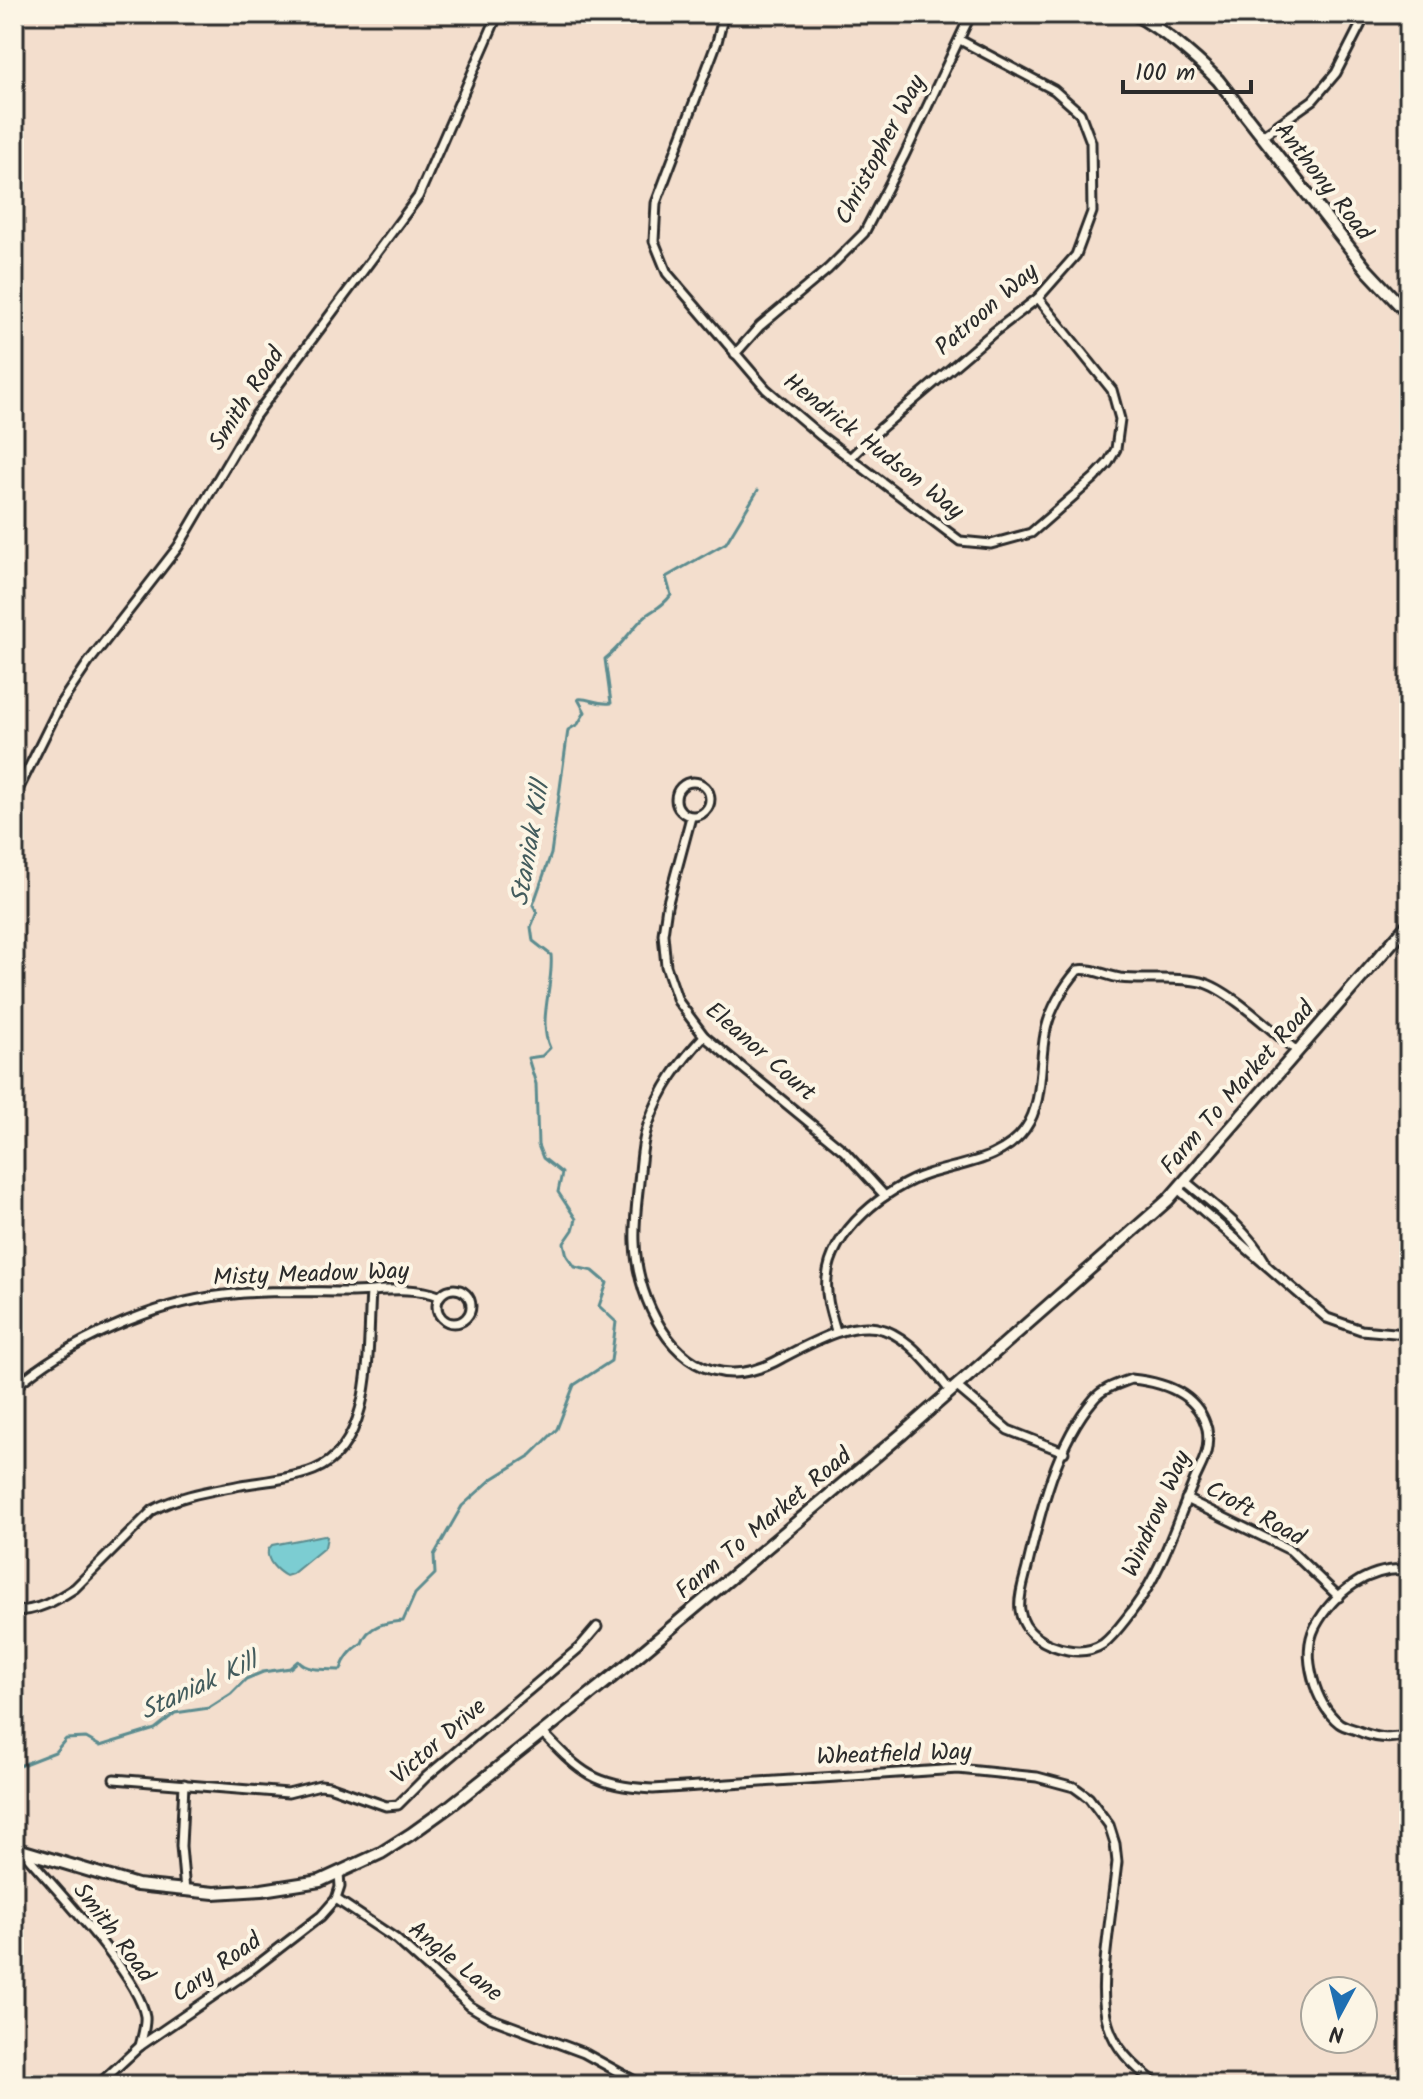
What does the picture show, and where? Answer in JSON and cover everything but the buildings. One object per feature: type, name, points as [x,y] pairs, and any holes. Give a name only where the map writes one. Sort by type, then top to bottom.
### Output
[{"type":"street","name":"Smith Road","points":[[14,798],[61,703],[178,547],[255,416],[418,197],[498,14]]},
{"type":"street","name":"Hendrick Hudson Way","points":[[724,14],[717,42],[656,203],[654,241],[667,273],[766,389],[850,458],[960,541],[991,544],[1031,533],[1108,463],[1116,449],[1120,419],[1115,398],[1105,380],[1038,298]]},
{"type":"street","name":"Christopher Way","points":[[735,354],[760,326],[828,269],[864,233],[971,14]]},
{"type":"street","name":"Anthony Road","points":[[1134,14],[1161,29],[1218,80],[1367,270],[1409,315]]},
{"type":"street","points":[[1262,136],[1313,100],[1336,73],[1366,14]]},
{"type":"street","name":"Patroon Way","points":[[850,458],[926,389],[1038,298],[1076,255],[1092,212],[1091,142],[1080,113],[1054,90],[960,40]]},
{"type":"street","name":"Eleanor Court","points":[[695,781],[707,788],[710,800],[704,812],[691,817],[680,810],[676,798],[681,786],[695,781]]},
{"type":"street","name":"Eleanor Court","points":[[691,817],[664,920],[663,953],[671,987],[678,1001],[704,1036],[844,1151],[885,1196]]},
{"type":"street","name":"Farm To Market Road","points":[[19,1850],[137,1885],[214,1893],[262,1890],[320,1881],[381,1853],[411,1834],[622,1669],[953,1389],[1181,1185],[1409,923]]},
{"type":"street","points":[[836,1331],[826,1282],[830,1263],[852,1225],[885,1196],[925,1175],[995,1154],[1024,1130],[1036,1102],[1048,1021],[1056,1003],[1080,969],[1119,978],[1191,981],[1209,985],[1224,993],[1297,1051]]},
{"type":"street","points":[[704,1036],[669,1080],[653,1110],[645,1134],[635,1245],[639,1273],[653,1313],[668,1336],[688,1357],[713,1370],[727,1372],[766,1367],[836,1331],[852,1327],[876,1328],[900,1338],[953,1389],[1008,1430],[1064,1452]]},
{"type":"street","points":[[1181,1185],[1327,1318],[1361,1330],[1406,1334]]},
{"type":"street","name":"Misty Meadow Way","points":[[14,1388],[47,1362],[85,1340],[182,1304],[240,1293],[415,1291],[439,1296],[454,1288],[465,1292],[472,1306],[467,1317],[457,1323],[441,1317],[436,1307],[439,1296]]},
{"type":"street","points":[[14,1611],[36,1608],[75,1588],[153,1510],[164,1504],[204,1492],[315,1470],[341,1452],[353,1433],[361,1408],[371,1292]]},
{"type":"street","points":[[1409,1295],[1406,1334],[1409,1366]]},
{"type":"street","name":"Windrow Way","points":[[1131,1379],[1174,1388],[1201,1413],[1207,1430],[1207,1451],[1163,1557],[1144,1594],[1101,1645],[1080,1652],[1041,1642],[1028,1630],[1020,1610],[1040,1517],[1064,1452],[1095,1397],[1110,1386],[1131,1379]]},
{"type":"street","name":"Croft Road","points":[[1186,1499],[1290,1550],[1339,1597]]},
{"type":"street","points":[[1409,1570],[1387,1570],[1366,1575],[1349,1586],[1314,1629],[1310,1651],[1311,1676],[1321,1703],[1339,1723],[1370,1737],[1391,1739],[1409,1735]]},
{"type":"street","name":"Victor Drive","points":[[114,1779],[288,1793],[320,1785],[386,1806],[398,1805],[426,1777],[579,1648],[597,1627]]},
{"type":"street","name":"Wheatfield Way","points":[[542,1732],[574,1765],[598,1780],[620,1788],[653,1789],[958,1769],[1037,1777],[1074,1787],[1101,1811],[1115,1844],[1117,1862],[1102,1983],[1102,2004],[1107,2025],[1128,2060],[1159,2085]]},
{"type":"street","points":[[184,1784],[181,1846],[185,1891]]},
{"type":"street","name":"Smith Road","points":[[19,1850],[108,1951],[134,1989],[146,2020],[140,2046]]},
{"type":"street","points":[[336,1899],[340,1887],[339,1873]]},
{"type":"street","name":"Cary Road","points":[[98,2085],[140,2046],[251,1970],[321,1916],[336,1899]]},
{"type":"street","name":"Angle Lane","points":[[336,1899],[396,1939],[470,2006],[490,2018],[584,2053],[642,2085]]},
{"type":"water","points":[[324,1535],[327,1537],[325,1547],[292,1574],[283,1574],[269,1558],[268,1550],[272,1545]]},
{"type":"waterway","name":"Staniak Kill","points":[[14,1768],[55,1752],[66,1739],[86,1738],[100,1746],[155,1729],[175,1713],[209,1708],[231,1694],[246,1679],[263,1672],[290,1668],[298,1661],[312,1668],[341,1670],[348,1655],[373,1628],[403,1621],[415,1594],[435,1574],[434,1555],[462,1506],[492,1479],[531,1455],[557,1429],[574,1385],[611,1361],[616,1322],[599,1306],[607,1283],[593,1271],[575,1267],[567,1256],[564,1243],[576,1219],[558,1192],[562,1173],[543,1158],[538,1145],[536,1084],[528,1058],[542,1056],[550,1048],[545,1014],[551,955],[533,941],[531,927],[537,912],[533,905],[551,854],[568,730],[578,724],[585,712],[578,699],[611,703],[605,659],[645,616],[671,595],[666,577],[726,543],[758,490]]}]
